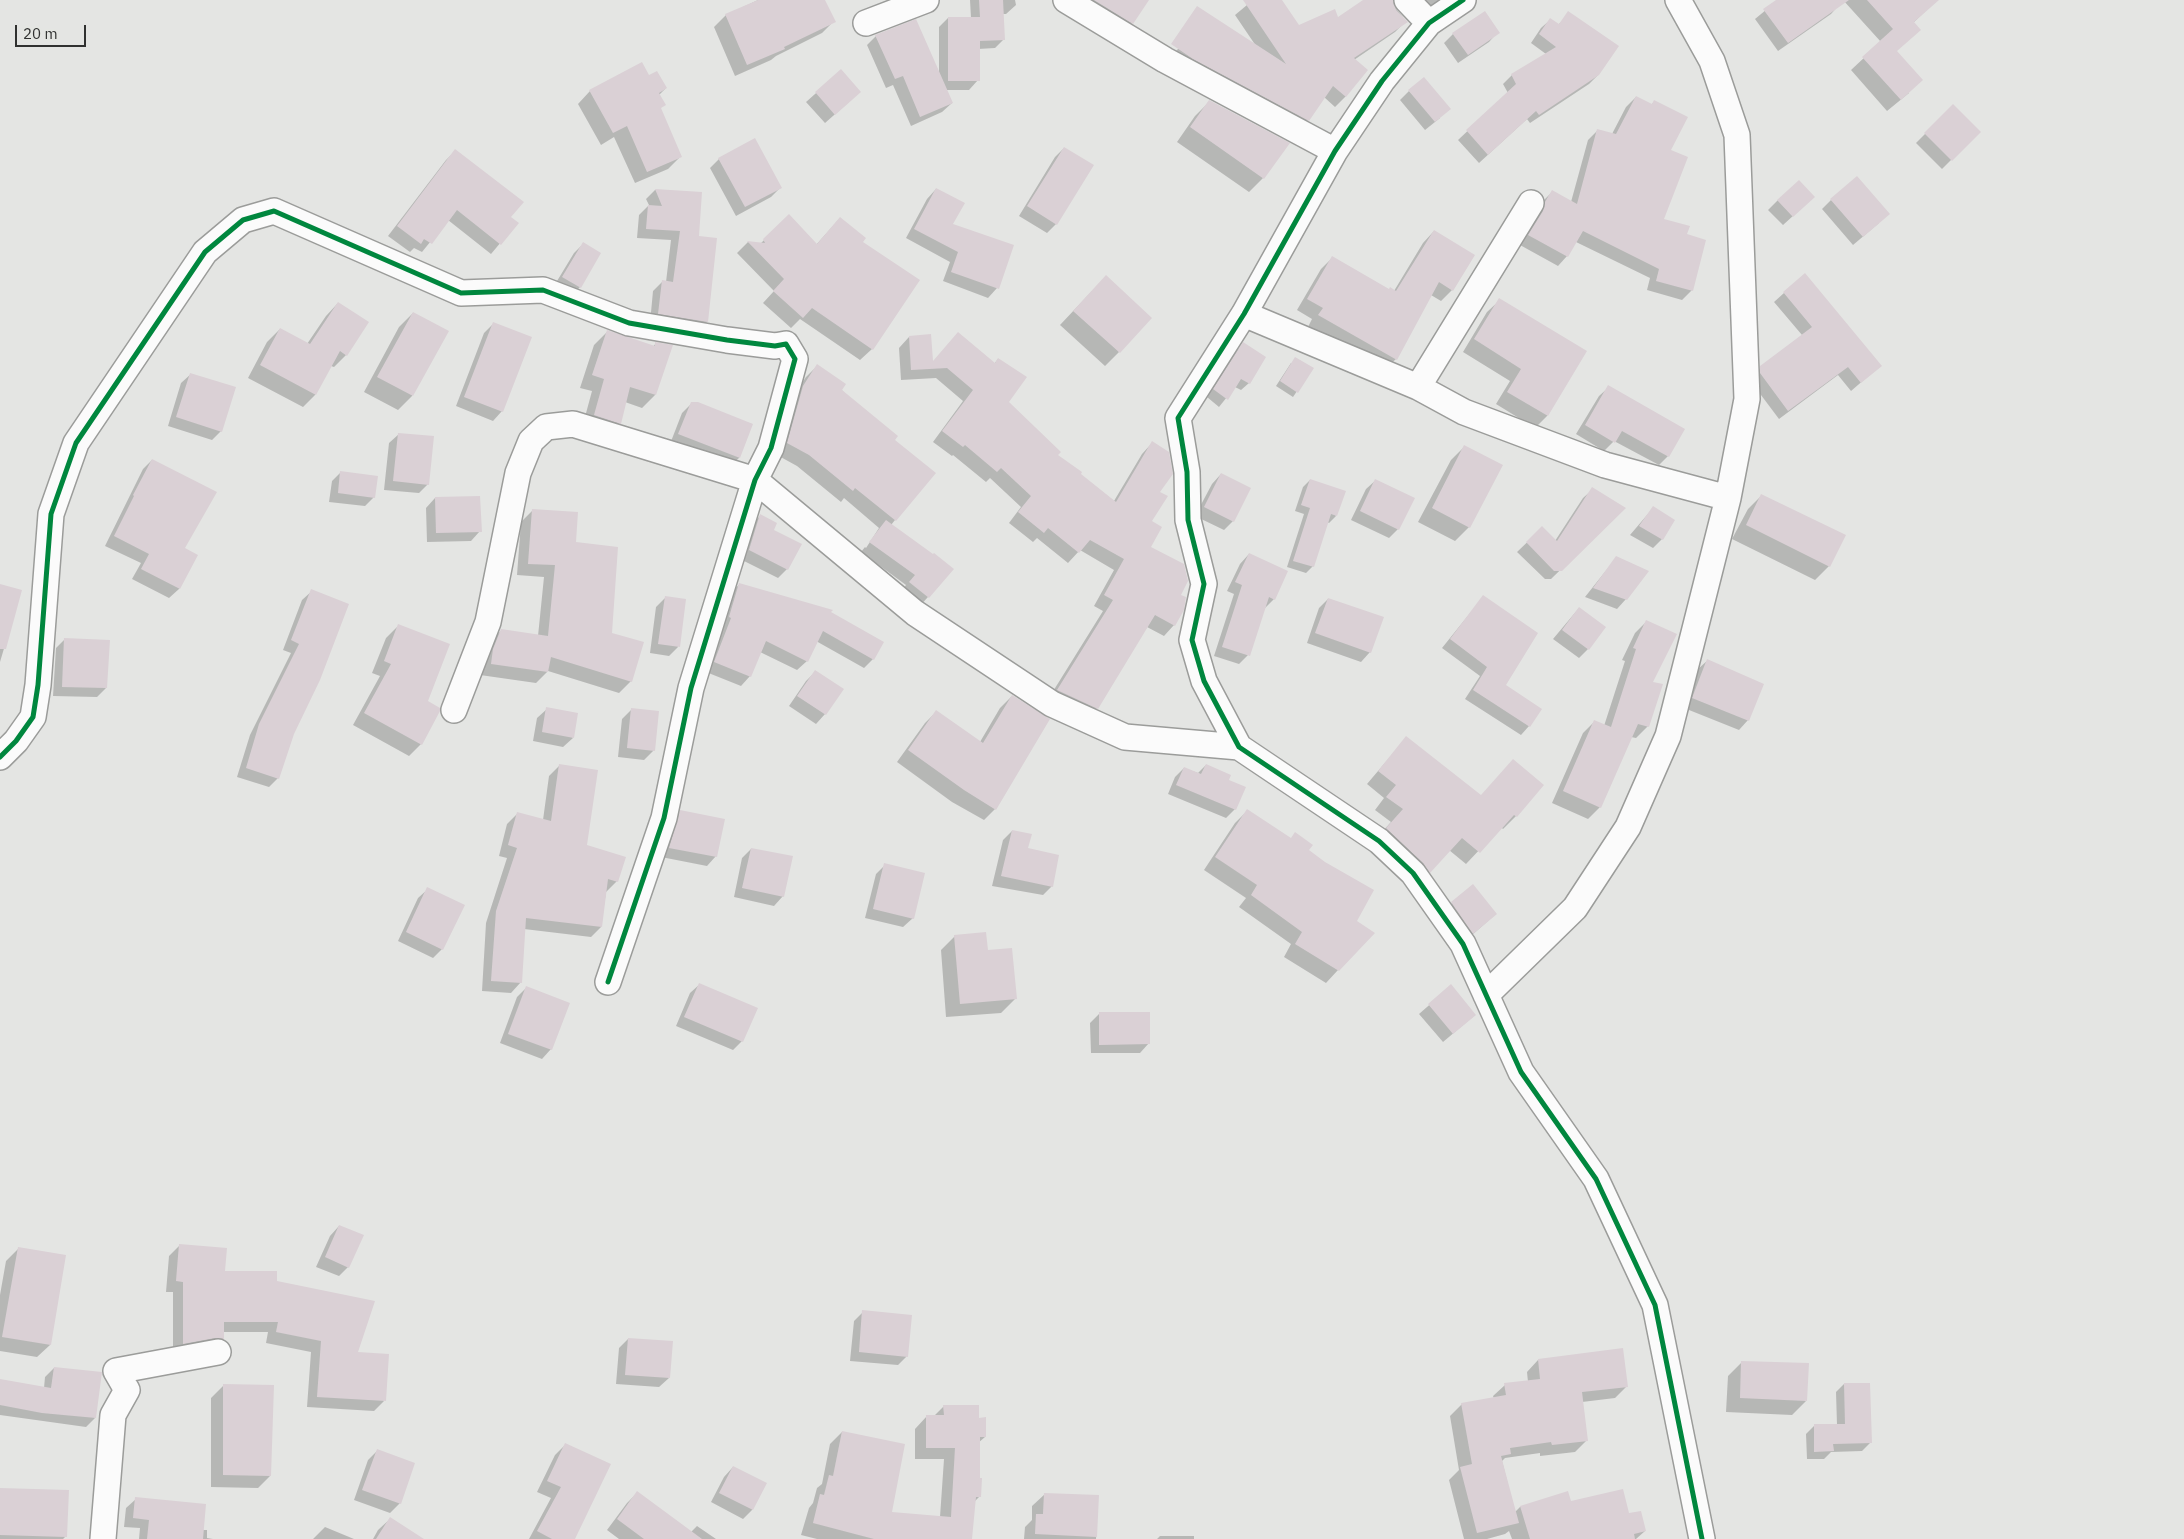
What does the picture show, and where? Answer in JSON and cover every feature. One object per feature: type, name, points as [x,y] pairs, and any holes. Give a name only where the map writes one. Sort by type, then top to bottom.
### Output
[{"type":"street","points":[[866,23],[926,0]]},
{"type":"street","points":[[1066,0],[1165,60],[1335,151]]},
{"type":"street","points":[[1407,0],[1429,23]]},
{"type":"street","points":[[1463,0],[1429,23],[1382,81],[1335,151],[1244,314],[1178,418],[1187,472],[1188,520],[1204,584],[1192,640],[1204,681],[1239,746],[1379,841],[1413,873],[1462,944],[1521,1072],[1596,1179],[1655,1304],[1702,1539]]},
{"type":"street","points":[[1486,995],[1575,908],[1628,827],[1668,736],[1728,498],[1747,399],[1738,135],[1712,60],[1678,0]]},
{"type":"street","points":[[1418,387],[1531,203]]},
{"type":"street","points":[[0,757],[16,741],[32,717],[38,685],[51,514],[76,443],[205,252],[243,220],[274,210],[461,293],[543,290],[629,323],[727,340],[775,346],[786,344],[795,359],[772,448],[755,480],[692,688],[664,818],[608,982]]},
{"type":"street","points":[[1244,314],[1418,387],[1464,412],[1604,465],[1728,498]]},
{"type":"street","points":[[454,710],[488,622],[518,473],[531,441],[546,427],[573,424],[755,480],[915,613],[1052,704],[1125,737],[1239,746]]},
{"type":"street","points":[[103,1539],[113,1415],[127,1390],[116,1371],[218,1352]]},
{"type":"building","points":[[758,0],[825,0],[836,22],[784,47],[785,49],[747,65],[725,14]]},
{"type":"building","points":[[979,0],[1003,0],[1005,40],[980,41],[980,81],[948,81],[948,17],[980,17]]},
{"type":"building","points":[[1094,0],[1149,0],[1133,24]]},
{"type":"building","points":[[1243,0],[1282,0],[1299,25],[1335,9],[1338,17],[1363,0],[1393,0],[1396,10],[1408,22],[1354,58],[1368,70],[1346,97],[1333,86],[1309,121],[1193,59],[1171,44],[1197,6],[1286,64]]},
{"type":"building","points":[[1776,0],[1849,0],[1788,43],[1763,9]]},
{"type":"building","points":[[1867,0],[1939,0],[1914,22],[1921,30],[1897,51],[1923,80],[1901,100],[1862,57],[1893,29]]},
{"type":"building","points":[[1485,11],[1500,33],[1468,55],[1452,33]]},
{"type":"building","points":[[1568,11],[1619,46],[1599,75],[1539,115],[1536,111],[1488,155],[1466,130],[1516,84],[1511,74],[1556,47],[1539,34],[1550,18],[1559,24]]},
{"type":"building","points":[[916,19],[953,103],[920,117],[903,76],[895,79],[875,35]]},
{"type":"building","points":[[642,62],[649,75],[657,71],[667,88],[659,93],[666,105],[661,108],[682,157],[647,172],[627,126],[613,133],[589,90]]},
{"type":"building","points":[[841,69],[861,92],[835,115],[815,92]]},
{"type":"building","points":[[1424,77],[1451,109],[1435,122],[1408,90]]},
{"type":"building","points":[[1636,96],[1652,104],[1654,100],[1688,117],[1671,150],[1688,157],[1664,219],[1690,226],[1687,234],[1706,240],[1693,291],[1656,281],[1659,269],[1583,231],[1568,257],[1528,235],[1543,211],[1545,202],[1552,190],[1577,204],[1597,129],[1616,134]]},
{"type":"building","points":[[1209,100],[1290,143],[1264,179],[1190,127]]},
{"type":"building","points":[[1953,104],[1981,132],[1952,161],[1924,133]]},
{"type":"building","points":[[755,138],[782,188],[745,207],[718,158]]},
{"type":"building","points":[[1064,147],[1094,165],[1057,225],[1027,206]]},
{"type":"building","points":[[455,149],[524,202],[511,217],[519,223],[501,245],[457,210],[432,244],[424,239],[421,244],[397,226]]},
{"type":"building","points":[[1857,176],[1890,214],[1863,237],[1830,199]]},
{"type":"building","points":[[1799,180],[1815,197],[1793,217],[1777,200]]},
{"type":"building","points":[[936,188],[965,203],[953,224],[1014,245],[999,289],[951,272],[958,252],[914,229]]},
{"type":"building","points":[[655,189],[702,192],[699,236],[717,238],[708,322],[658,314],[662,280],[673,282],[680,231],[646,229],[648,205],[662,206]]},
{"type":"building","points":[[789,214],[817,244],[840,217],[866,238],[863,242],[920,280],[873,350],[812,308],[803,318],[773,291],[784,279],[747,241],[765,243],[763,239]]},
{"type":"building","points":[[1434,230],[1475,255],[1453,291],[1439,282],[1397,360],[1318,315],[1323,308],[1307,299],[1332,256],[1389,289],[1390,287],[1396,291]]},
{"type":"building","points":[[583,242],[601,253],[581,288],[562,277]]},
{"type":"building","points":[[1805,273],[1882,366],[1861,383],[1848,367],[1788,411],[1760,373],[1760,366],[1812,327],[1783,292]]},
{"type":"building","points":[[1106,275],[1152,318],[1120,353],[1073,311]]},
{"type":"building","points":[[1499,298],[1587,351],[1548,416],[1507,392],[1521,369],[1474,339]]},
{"type":"building","points":[[338,302],[369,322],[347,356],[340,351],[316,395],[260,365],[280,328],[310,344]]},
{"type":"building","points":[[413,312],[449,331],[413,396],[377,377]]},
{"type":"building","points":[[493,322],[532,337],[503,412],[464,397]]},
{"type":"building","points":[[607,330],[655,346],[655,342],[673,345],[656,395],[630,387],[621,424],[594,415],[604,379],[592,375]]},
{"type":"building","points":[[958,332],[995,363],[998,358],[1027,377],[1009,402],[1061,452],[1058,455],[1082,472],[1081,474],[1116,502],[1152,441],[1169,452],[1173,474],[1160,492],[1168,496],[1152,521],[1162,527],[1151,547],[1184,564],[1188,581],[1181,595],[1186,597],[1184,610],[1175,626],[1155,615],[1098,709],[1057,690],[1113,600],[1104,595],[1124,559],[1090,540],[1079,553],[1048,528],[1044,533],[1018,512],[1031,496],[1001,468],[997,472],[965,445],[963,447],[942,431],[973,390],[947,368],[911,370],[909,336],[931,334],[933,361]]},
{"type":"building","points":[[1243,342],[1266,357],[1250,384],[1241,379],[1228,400],[1213,389]]},
{"type":"building","points":[[1295,357],[1314,368],[1298,393],[1280,381]]},
{"type":"building","points":[[817,364],[846,384],[842,390],[898,436],[895,440],[936,473],[896,521],[855,488],[853,491],[809,455],[787,443],[803,386]]},
{"type":"building","points":[[190,373],[236,387],[222,432],[176,417]]},
{"type":"building","points":[[1608,385],[1685,429],[1669,457],[1622,431],[1615,443],[1585,425]]},
{"type":"building","points":[[691,402],[698,402],[753,424],[740,458],[678,434]]},
{"type":"building","points":[[398,433],[434,436],[429,485],[393,481]]},
{"type":"building","points":[[1464,445],[1503,465],[1470,528],[1432,508]]},
{"type":"building","points":[[152,459],[217,492],[185,548],[198,555],[180,589],[141,569],[149,554],[114,536]]},
{"type":"building","points":[[340,471],[378,476],[375,498],[338,493]]},
{"type":"building","points":[[1221,473],[1251,488],[1234,522],[1204,507]]},
{"type":"building","points":[[1310,479],[1346,491],[1337,516],[1331,514],[1314,567],[1293,561],[1310,508],[1301,505]]},
{"type":"building","points":[[1375,479],[1415,498],[1399,530],[1360,511]]},
{"type":"building","points":[[1592,487],[1626,508],[1562,571],[1554,571],[1526,542],[1542,526],[1557,541]]},
{"type":"building","points":[[1761,494],[1846,535],[1830,567],[1746,525]]},
{"type":"building","points":[[480,496],[482,532],[436,533],[435,497]]},
{"type":"building","points":[[1653,506],[1675,520],[1663,540],[1639,526]]},
{"type":"building","points":[[532,509],[578,512],[576,542],[618,547],[612,633],[644,642],[632,682],[551,657],[548,672],[491,664],[493,649],[501,629],[548,636],[555,565],[528,564]]},
{"type":"building","points":[[760,514],[777,523],[774,530],[802,544],[788,570],[749,550]]},
{"type":"building","points":[[886,520],[954,569],[929,598],[909,582],[915,575],[869,542]]},
{"type":"building","points":[[1249,553],[1288,571],[1275,600],[1269,597],[1250,656],[1222,647],[1242,585],[1235,582]]},
{"type":"building","points":[[1616,556],[1649,571],[1627,600],[1593,588]]},
{"type":"building","points":[[739,583],[833,610],[831,612],[884,642],[874,660],[823,631],[808,662],[766,641],[751,677],[714,662],[731,618],[729,617]]},
{"type":"building","points":[[0,584],[22,590],[6,649],[0,649]]},
{"type":"building","points":[[311,589],[349,604],[320,680],[294,734],[279,779],[246,768],[259,724],[299,644],[291,640]]},
{"type":"building","points":[[1483,595],[1538,633],[1506,685],[1542,709],[1530,727],[1473,690],[1487,667],[1450,639]]},
{"type":"building","points":[[665,596],[686,599],[680,647],[658,644]]},
{"type":"building","points":[[1328,598],[1384,617],[1371,653],[1315,633]]},
{"type":"building","points":[[1579,607],[1606,627],[1589,650],[1562,630]]},
{"type":"building","points":[[1646,620],[1677,634],[1653,682],[1663,684],[1649,727],[1638,724],[1601,808],[1563,791],[1594,720],[1611,727],[1636,649],[1633,648]]},
{"type":"building","points":[[398,624],[450,644],[428,701],[440,708],[440,711],[422,745],[364,713],[391,664],[384,661]]},
{"type":"building","points":[[64,638],[110,640],[107,688],[62,687]]},
{"type":"building","points":[[1707,659],[1764,684],[1749,721],[1692,698]]},
{"type":"building","points":[[815,670],[844,689],[826,715],[797,696]]},
{"type":"building","points":[[1012,695],[1050,719],[996,810],[964,790],[908,750],[936,710],[983,743]]},
{"type":"building","points":[[546,707],[578,713],[574,738],[542,732]]},
{"type":"building","points":[[631,708],[659,711],[655,751],[627,748]]},
{"type":"building","points":[[1406,736],[1481,795],[1513,759],[1544,785],[1517,817],[1514,815],[1480,853],[1462,838],[1430,873],[1423,863],[1386,828],[1403,809],[1386,797],[1396,785],[1378,771]]},
{"type":"building","points":[[559,764],[598,770],[587,845],[626,857],[618,882],[608,879],[602,927],[526,918],[522,983],[491,981],[496,911],[517,848],[508,845],[517,812],[551,821]]},
{"type":"building","points":[[1206,764],[1231,775],[1229,780],[1246,787],[1236,810],[1176,785],[1184,767],[1201,774]]},
{"type":"building","points":[[1247,809],[1291,838],[1295,832],[1313,845],[1309,850],[1325,862],[1374,890],[1357,921],[1375,933],[1339,971],[1295,944],[1302,932],[1251,895],[1257,885],[1215,857]]},
{"type":"building","points":[[680,810],[725,819],[717,857],[669,848]]},
{"type":"building","points":[[1012,830],[1032,834],[1028,848],[1059,855],[1053,887],[1001,876]]},
{"type":"building","points":[[751,848],[793,856],[784,897],[742,888]]},
{"type":"building","points":[[884,863],[925,873],[914,919],[873,909]]},
{"type":"building","points":[[1473,884],[1497,914],[1473,934],[1451,902]]},
{"type":"building","points":[[427,887],[465,905],[443,950],[406,932]]},
{"type":"building","points":[[986,932],[988,950],[1012,948],[1017,999],[960,1004],[954,935]]},
{"type":"building","points":[[699,983],[758,1008],[743,1042],[684,1017]]},
{"type":"building","points":[[1451,984],[1476,1015],[1453,1034],[1428,1004]]},
{"type":"building","points":[[526,986],[570,1003],[552,1050],[508,1034]]},
{"type":"building","points":[[1099,1012],[1150,1012],[1150,1044],[1099,1045]]},
{"type":"building","points":[[339,1225],[364,1235],[349,1268],[325,1257]]},
{"type":"building","points":[[179,1244],[227,1248],[225,1271],[277,1271],[277,1281],[375,1301],[358,1352],[389,1354],[386,1401],[317,1397],[321,1341],[276,1332],[278,1322],[224,1322],[224,1339],[215,1338],[183,1344],[183,1282],[176,1281]]},
{"type":"building","points":[[18,1247],[66,1255],[51,1345],[2,1337]]},
{"type":"building","points":[[862,1310],[912,1315],[908,1357],[859,1352]]},
{"type":"building","points":[[628,1338],[673,1341],[670,1378],[625,1375]]},
{"type":"building","points":[[1623,1348],[1628,1387],[1582,1392],[1588,1441],[1552,1445],[1551,1442],[1510,1448],[1511,1454],[1501,1456],[1519,1523],[1477,1533],[1460,1467],[1472,1464],[1461,1403],[1506,1395],[1504,1383],[1540,1379],[1538,1359]]},
{"type":"building","points":[[1741,1361],[1809,1363],[1807,1401],[1740,1398]]},
{"type":"building","points":[[54,1367],[102,1372],[96,1418],[42,1413],[0,1405],[0,1379],[51,1388]]},
{"type":"building","points":[[1844,1383],[1870,1383],[1872,1443],[1833,1444],[1834,1451],[1814,1452],[1814,1424],[1845,1424]]},
{"type":"building","points":[[223,1384],[274,1385],[271,1476],[223,1475]]},
{"type":"building","points":[[943,1405],[979,1405],[979,1418],[986,1417],[986,1437],[980,1437],[981,1497],[976,1497],[972,1539],[874,1539],[813,1523],[820,1494],[824,1495],[829,1475],[833,1476],[842,1431],[905,1444],[892,1512],[951,1517],[955,1448],[926,1448],[926,1415],[944,1415]]},
{"type":"building","points":[[565,1443],[611,1464],[575,1539],[552,1539],[537,1531],[561,1487],[547,1481]]},
{"type":"building","points":[[377,1449],[415,1463],[401,1504],[362,1490]]},
{"type":"building","points":[[733,1466],[767,1483],[753,1510],[719,1493]]},
{"type":"building","points":[[0,1488],[69,1490],[67,1537],[0,1535]]},
{"type":"building","points":[[1623,1489],[1629,1513],[1641,1511],[1646,1531],[1634,1534],[1635,1539],[1530,1539],[1520,1506],[1568,1491],[1571,1501]]},
{"type":"building","points":[[637,1491],[702,1539],[644,1539],[617,1519]]},
{"type":"building","points":[[1044,1493],[1099,1495],[1097,1537],[1035,1534],[1036,1514],[1043,1514]]},
{"type":"building","points":[[135,1497],[206,1504],[203,1539],[147,1539],[149,1520],[133,1518]]},
{"type":"building","points":[[390,1517],[424,1539],[376,1539]]},
{"type":"cycle path","points":[[1463,0],[1429,23],[1382,81],[1335,151],[1244,314],[1178,418],[1187,472],[1188,520],[1204,584],[1192,640],[1204,681],[1239,747],[1379,841],[1413,873],[1463,944],[1521,1072],[1596,1179],[1655,1305],[1702,1539]]},
{"type":"cycle path","points":[[0,757],[16,741],[33,717],[38,685],[51,514],[76,443],[205,252],[243,220],[274,211],[461,293],[543,290],[629,323],[727,340],[775,346],[786,344],[795,359],[771,448],[755,480],[691,688],[664,818],[608,982]]}]
